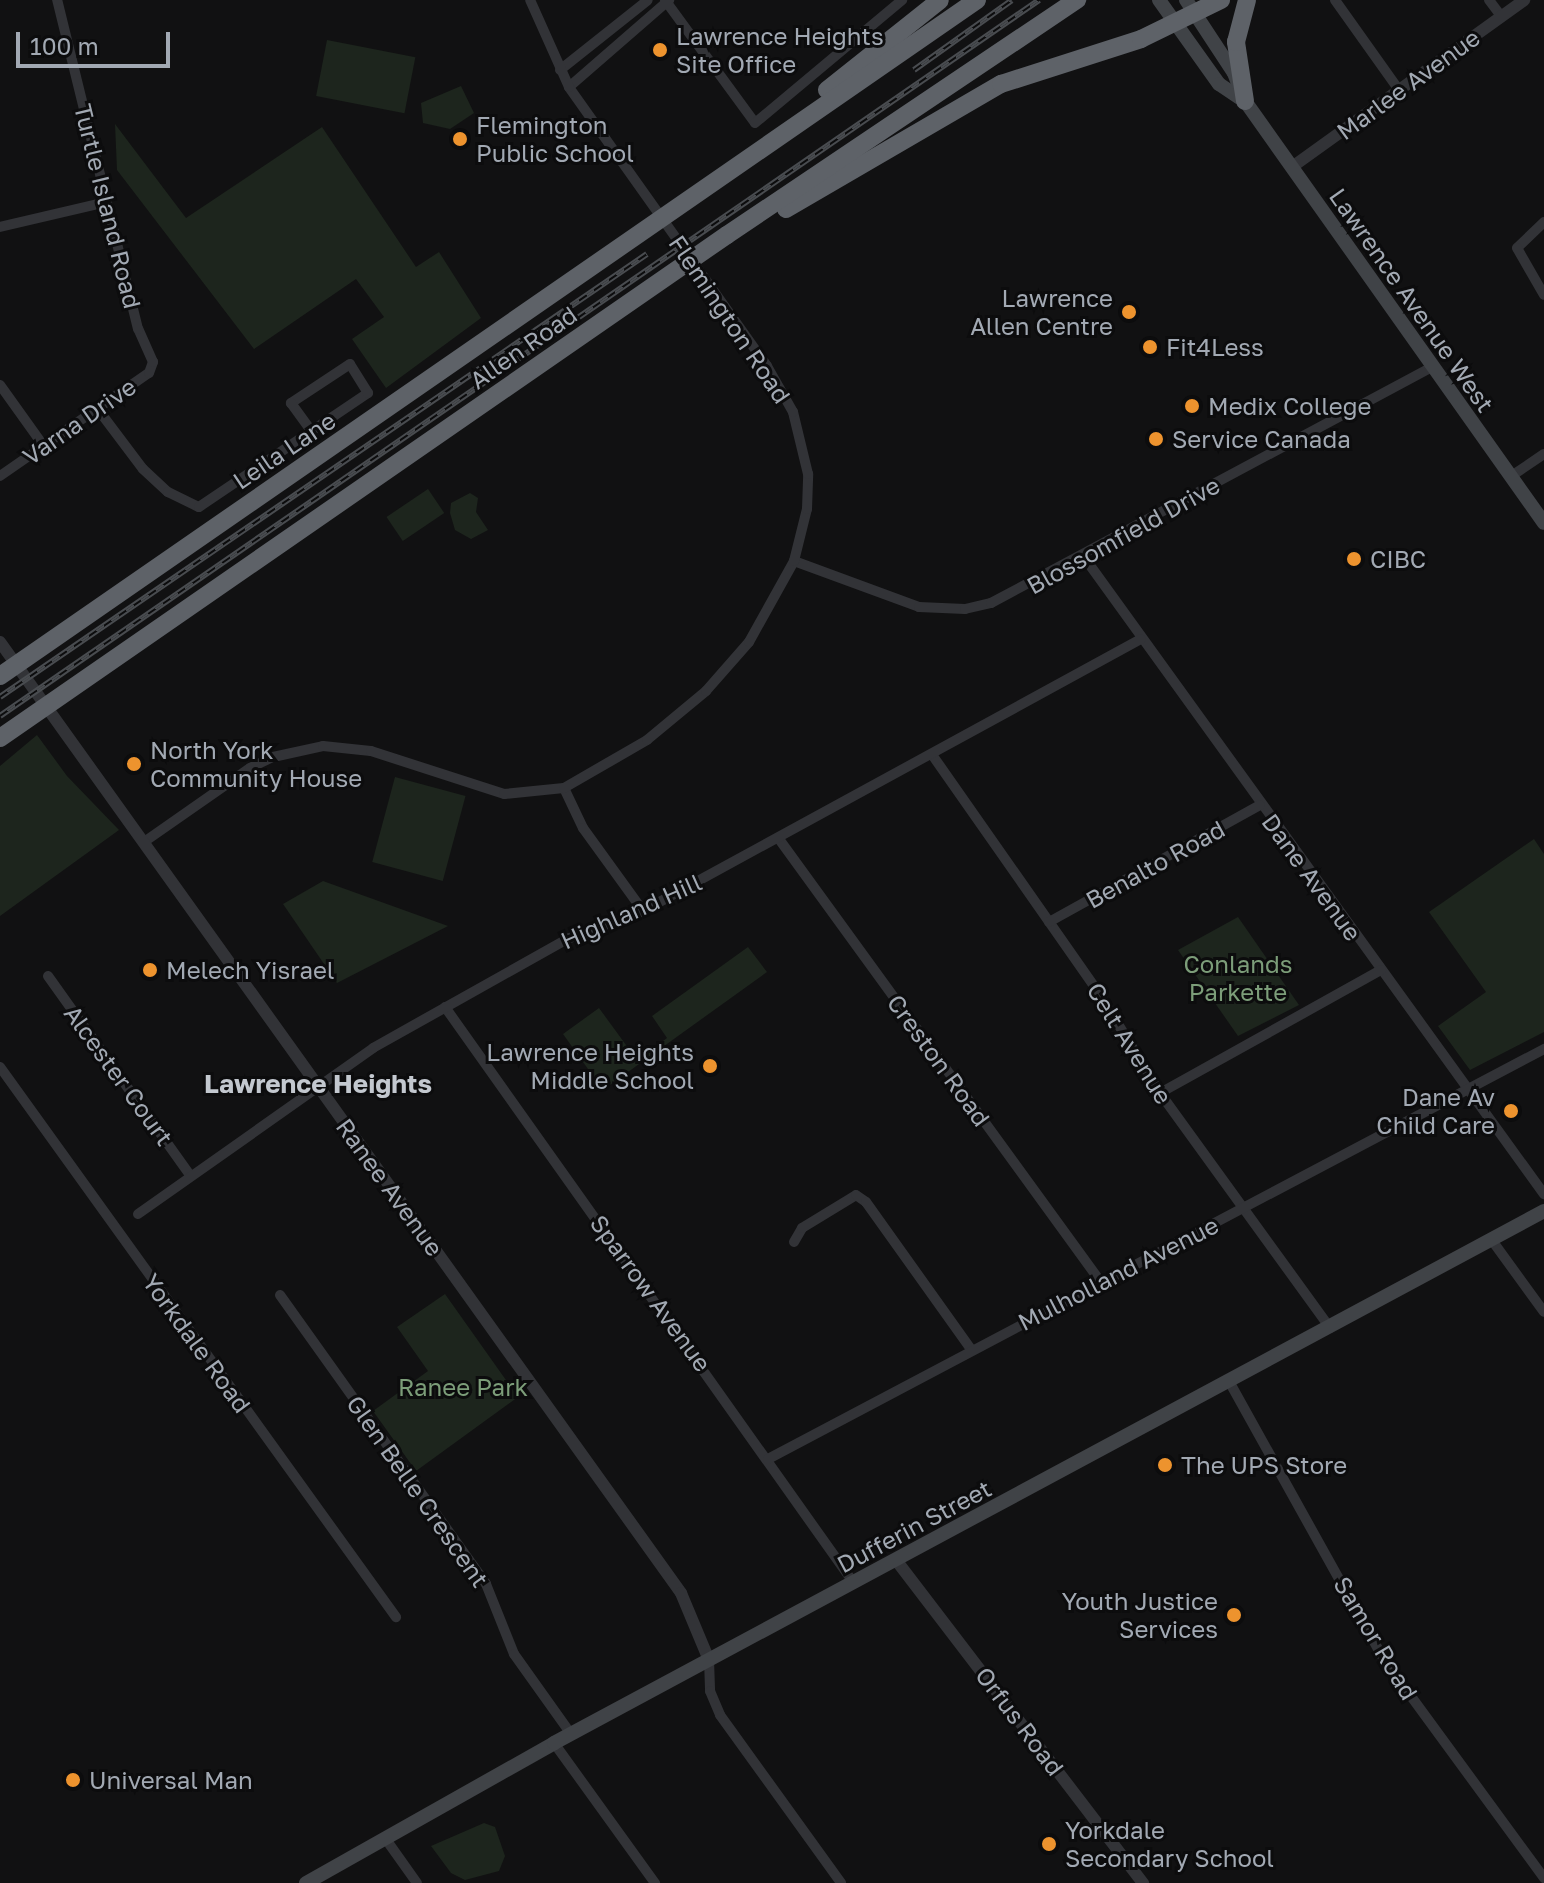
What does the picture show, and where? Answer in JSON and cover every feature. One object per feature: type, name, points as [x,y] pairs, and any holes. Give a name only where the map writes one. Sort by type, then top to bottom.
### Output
[{"type":"highway","points":[[697,193],[940,0]]},
{"type":"highway","name":"Allen Road","points":[[0,676],[977,0]]},
{"type":"highway","name":"Allen Road","points":[[0,745],[6,734],[727,235],[1077,0]]},
{"type":"highway","points":[[727,235],[742,236],[1001,84],[1141,39],[1190,6],[1221,0]]},
{"type":"highway","points":[[1245,101],[1236,42],[1247,0]]},
{"type":"main road","name":"Lawrence Avenue West","points":[[1159,0],[1219,84],[1245,101]]},
{"type":"main road","name":"Lawrence Avenue West","points":[[1190,6],[1234,73],[1245,101],[1544,523]]},
{"type":"main road","name":"Dufferin Street","points":[[306,1883],[554,1743],[1230,1383],[1544,1211]]},
{"type":"street","name":"Turtle Island Road","points":[[57,0],[138,329],[153,362]]},
{"type":"street","name":"Flemington Road","points":[[144,842],[250,768],[273,757],[323,746],[371,751],[504,794],[564,788],[630,752],[706,691],[749,642],[794,561],[808,492],[798,426],[776,381],[569,87],[530,0]]},
{"type":"street","points":[[560,70],[648,0]]},
{"type":"street","points":[[569,87],[667,1],[755,123],[902,0]]},
{"type":"street","points":[[1335,0],[1399,90]]},
{"type":"street","points":[[1489,0],[1501,16]]},
{"type":"street","name":"Marlee Avenue","points":[[1292,167],[1524,0]]},
{"type":"street","points":[[0,227],[107,202]]},
{"type":"street","points":[[1544,222],[1517,248],[1544,295]]},
{"type":"street","name":"Varna Drive","points":[[0,476],[149,373],[153,362]]},
{"type":"street","name":"Leila Lane","points":[[97,408],[143,469],[168,492],[199,507],[368,393],[350,364],[291,403],[311,431]]},
{"type":"street","name":"Blossomfield Drive","points":[[794,561],[897,601],[946,610],[999,600],[1434,366]]},
{"type":"street","points":[[0,385],[43,445]]},
{"type":"street","points":[[1510,477],[1544,454]]},
{"type":"street","name":"Dane Avenue","points":[[1084,557],[1260,805],[1544,1194]]},
{"type":"street","name":"Highland Hill","points":[[138,1214],[318,1087],[445,1007],[567,939],[643,911],[933,756],[1141,639]]},
{"type":"street","name":"Ranee Avenue","points":[[0,642],[681,1593],[709,1660]]},
{"type":"street","name":"Celt Avenue","points":[[933,756],[1049,922],[1160,1093],[1330,1328]]},
{"type":"street","points":[[564,788],[583,828],[643,911]]},
{"type":"street","name":"Benalto Road","points":[[1049,922],[1260,805]]},
{"type":"street","name":"Creston Road","points":[[779,839],[1100,1281]]},
{"type":"street","points":[[1160,1093],[1381,970]]},
{"type":"street","name":"Alcester Court","points":[[48,976],[190,1175]]},
{"type":"street","name":"Sparrow Avenue","points":[[445,1007],[853,1582]]},
{"type":"street","name":"Mulholland Avenue","points":[[768,1459],[971,1349],[1544,1049]]},
{"type":"street","name":"Yorkdale Road","points":[[0,1067],[396,1617]]},
{"type":"street","points":[[794,1242],[802,1228],[856,1195],[866,1202],[971,1349]]},
{"type":"street","points":[[1491,1239],[1544,1312]]},
{"type":"street","name":"Glen Belle Crescent","points":[[280,1295],[486,1584],[514,1654],[571,1734]]},
{"type":"street","name":"Samor Road","points":[[1230,1383],[1383,1658],[1544,1878]]},
{"type":"street","name":"Orfus Road","points":[[896,1560],[1143,1883]]},
{"type":"street","points":[[709,1660],[710,1691],[720,1715],[841,1883]]},
{"type":"street","points":[[554,1743],[655,1883]]},
{"type":"street","points":[[391,1835],[417,1883]]},
{"type":"green space","points":[[327,40],[415,57],[404,113],[316,96]]},
{"type":"green space","points":[[461,86],[474,113],[450,129],[423,123],[421,103]]},
{"type":"green space","points":[[115,124],[186,218],[322,127],[416,267],[439,252],[481,318],[386,388],[352,339],[384,317],[356,279],[254,349],[117,170]]},
{"type":"green space","points":[[428,489],[444,513],[403,541],[387,517]]},
{"type":"green space","points":[[470,493],[478,498],[476,512],[488,530],[471,539],[455,530],[450,513],[451,503]]},
{"type":"green space","points":[[37,735],[67,776],[119,830],[0,916],[0,766]]},
{"type":"green space","points":[[395,777],[466,796],[443,881],[372,862]]},
{"type":"green space","points":[[1534,839],[1544,854],[1544,1032],[1470,1070],[1438,1026],[1486,992],[1429,912]]},
{"type":"green space","points":[[323,881],[448,926],[337,983],[283,904]]},
{"type":"green space","name":"Conlands Parkette","points":[[1238,917],[1299,1005],[1238,1036],[1178,950]]},
{"type":"green space","points":[[748,947],[767,972],[603,1090],[563,1034],[599,1008],[637,1060],[667,1038],[652,1016]]},
{"type":"green space","name":"Ranee Park","points":[[445,1294],[518,1397],[416,1471],[373,1411],[428,1371],[397,1327]]},
{"type":"green space","points":[[484,1823],[495,1827],[505,1856],[499,1871],[465,1880],[451,1873],[431,1846]]},
{"type":"railway","points":[[914,70],[1012,0]]},
{"type":"railway","points":[[0,716],[1039,0]]},
{"type":"railway","points":[[0,697],[647,254]]},
{"type":"place","name":"Lawrence Heights Site Office","points":[[660,50]]},
{"type":"place","name":"Flemington Public School","points":[[460,139]]},
{"type":"place","name":"Lawrence Allen Centre","points":[[1129,312]]},
{"type":"place","name":"Fit4Less","points":[[1150,347]]},
{"type":"place","name":"Medix College","points":[[1192,406]]},
{"type":"place","name":"Service Canada","points":[[1156,439]]},
{"type":"place","name":"CIBC","points":[[1354,559]]},
{"type":"place","name":"North York Community House","points":[[134,764]]},
{"type":"place","name":"Melech Yisrael","points":[[150,970]]},
{"type":"place","name":"Lawrence Heights Middle School","points":[[710,1066]]},
{"type":"place","name":"Dane Av Child Care","points":[[1511,1111]]},
{"type":"place","name":"The UPS Store","points":[[1165,1465]]},
{"type":"place","name":"Youth Justice Services","points":[[1234,1615]]},
{"type":"place","name":"Universal Man","points":[[73,1780]]},
{"type":"place","name":"Yorkdale Secondary School","points":[[1049,1844]]},
{"type":"district","name":"Lawrence Heights","points":[[318,1084]]}]
